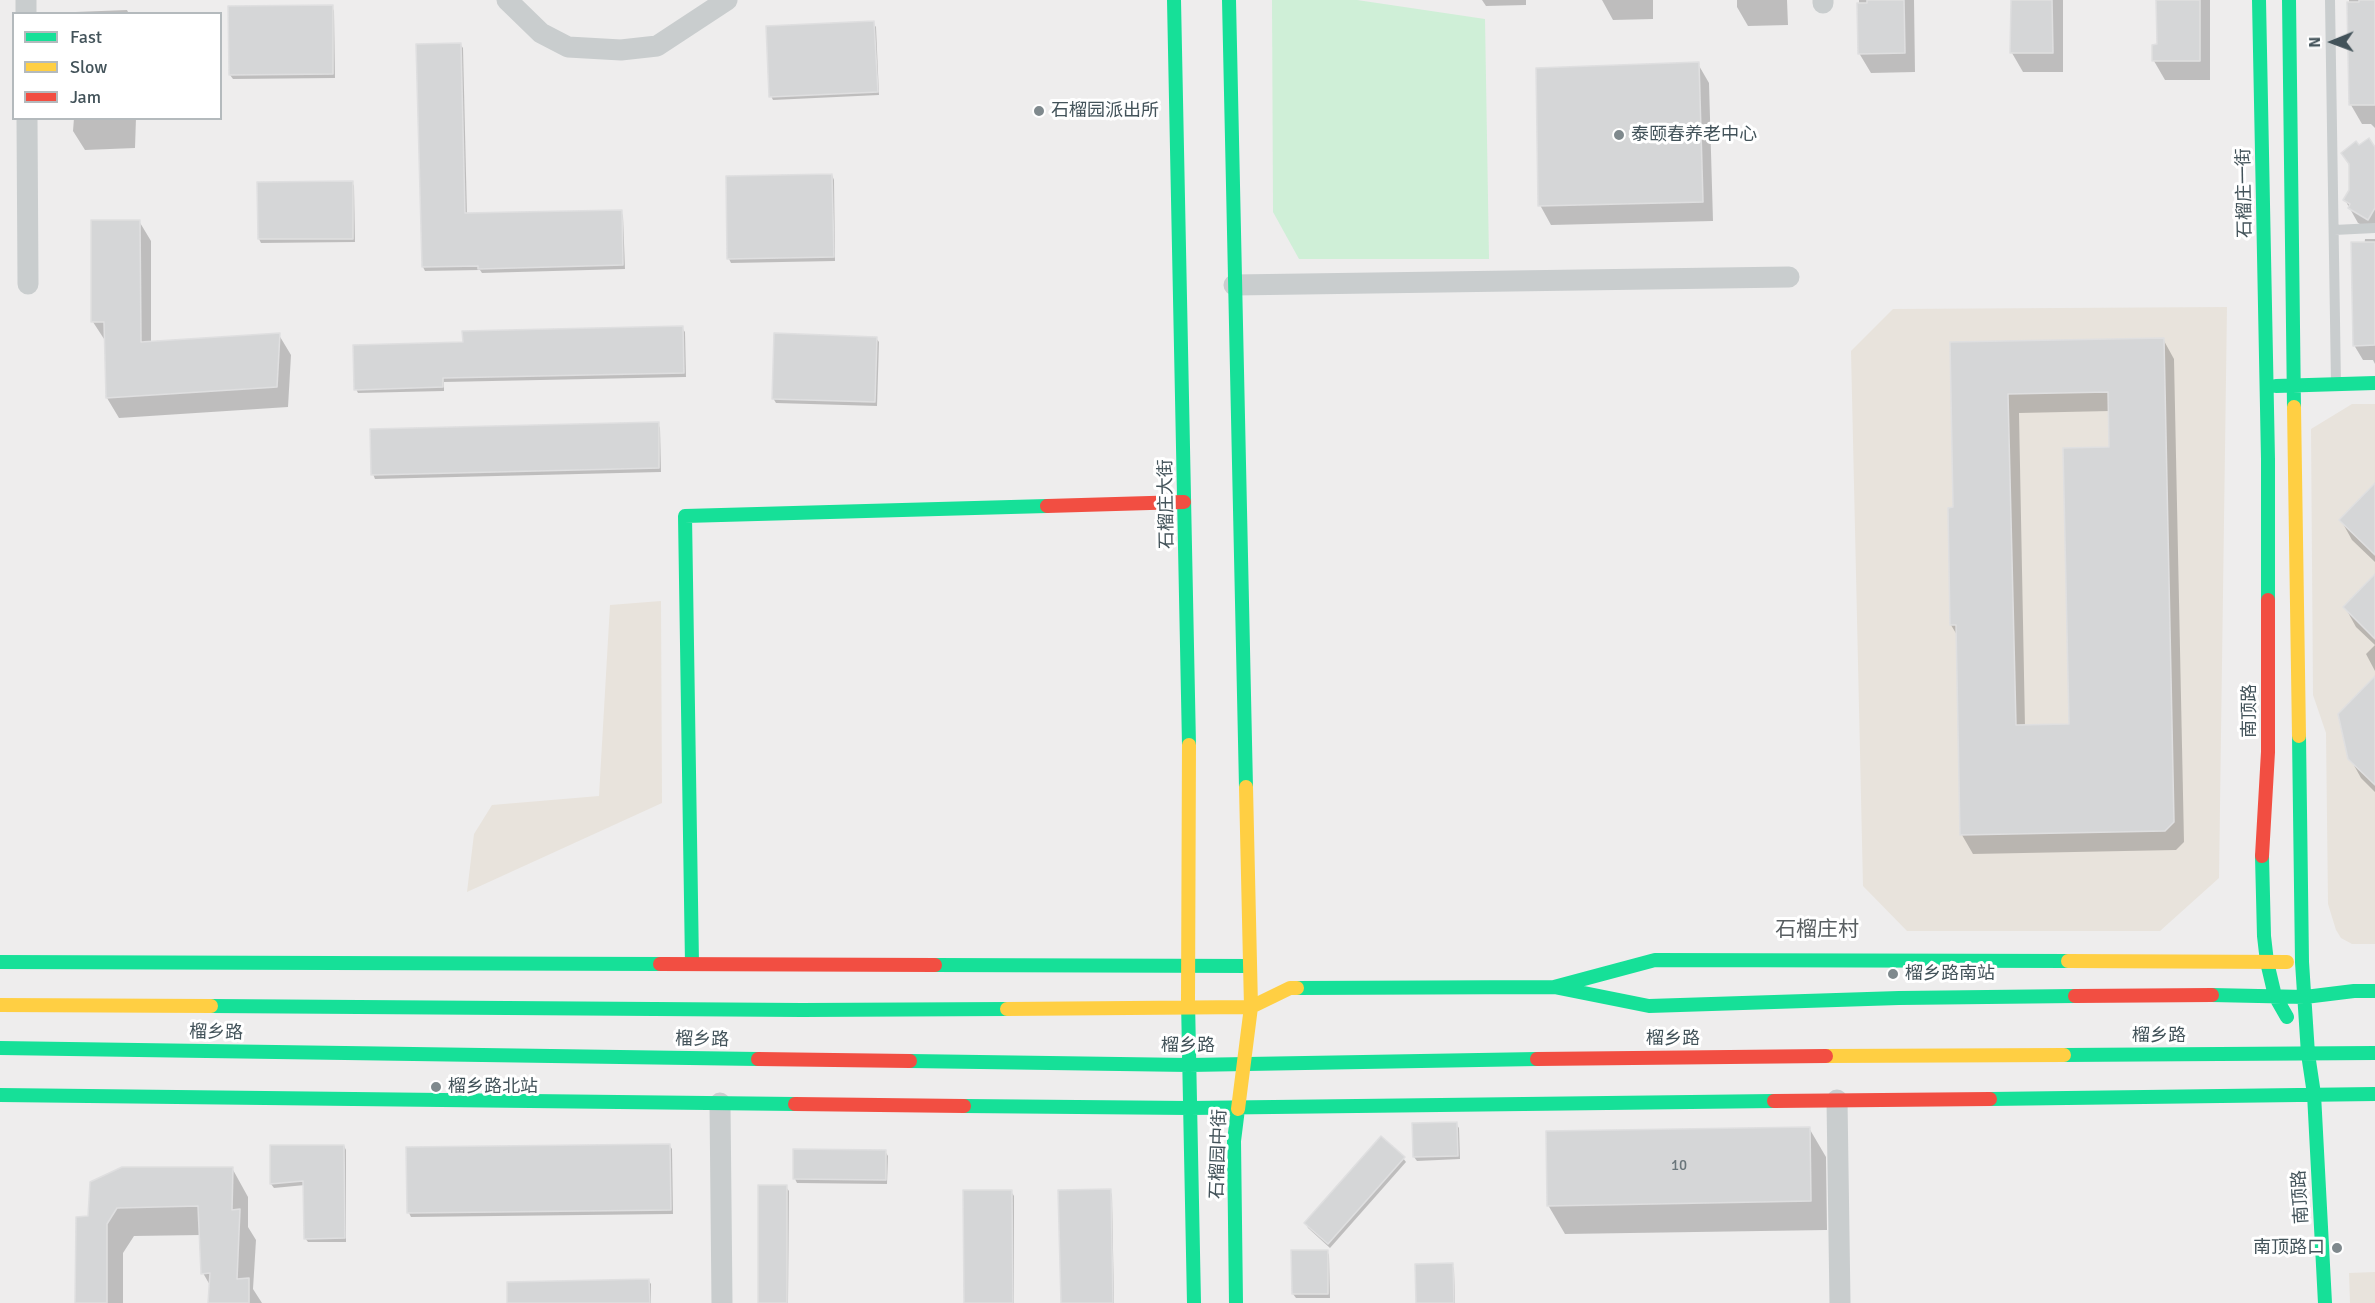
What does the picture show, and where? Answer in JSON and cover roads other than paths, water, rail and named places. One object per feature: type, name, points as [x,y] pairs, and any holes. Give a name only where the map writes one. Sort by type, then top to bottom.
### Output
[{"type":"street","points":[[507,0],[541,33],[568,46],[621,50],[657,46],[727,0]]},
{"type":"street","name":"石榴庄大街","points":[[1174,0],[1189,712],[1188,1007]]},
{"type":"street","points":[[1229,0],[1251,1007]]},
{"type":"street","name":"石榴庄一街","points":[[2259,0],[2267,386]]},
{"type":"street","points":[[2289,0],[2294,385]]},
{"type":"street","points":[[27,120],[28,284]]},
{"type":"street","points":[[1234,285],[1789,277]]},
{"type":"street","points":[[2267,386],[2375,383]]},
{"type":"street","name":"南顶路","points":[[2294,385],[2302,962],[2308,1054],[2314,1094],[2325,1303]]},
{"type":"street","name":"南顶路","points":[[2267,386],[2268,752],[2261,869],[2264,936],[2275,996],[2308,1054]]},
{"type":"street","points":[[692,964],[685,516],[1184,502]]},
{"type":"street","name":"榴乡路","points":[[1554,987],[1655,960],[2302,962]]},
{"type":"street","points":[[0,962],[1250,966]]},
{"type":"street","name":"榴乡路","points":[[0,1005],[802,1010],[1251,1007],[1290,988],[1554,987],[1650,1006],[1899,998],[2305,997],[2375,991]]},
{"type":"street","name":"石榴园中街","points":[[1188,1007],[1194,1303]]},
{"type":"street","name":"石榴园中街","points":[[1236,1303],[1234,1141],[1251,1007]]},
{"type":"street","name":"榴乡路","points":[[0,1048],[1189,1065],[1643,1057],[2375,1053]]},
{"type":"street","points":[[0,1095],[1238,1108],[2375,1094]]},
{"type":"street","points":[[1837,1100],[1840,1303]]},
{"type":"street","points":[[720,1103],[722,1303]]},
{"type":"lane","points":[[2330,0],[2336,384]]},
{"type":"lane","points":[[2334,230],[2375,228]]},
{"type":"place","name":"石榴园派出所","points":[[1039,111]]},
{"type":"place","name":"泰颐春养老中心","points":[[1619,135]]},
{"type":"place","name":"榴乡路南站","points":[[1893,974]]},
{"type":"place","name":"榴乡路北站","points":[[436,1087]]},
{"type":"place","name":"南顶路口","points":[[2337,1248]]},
{"type":"district","name":"石榴庄村","points":[[1817,930]]}]
